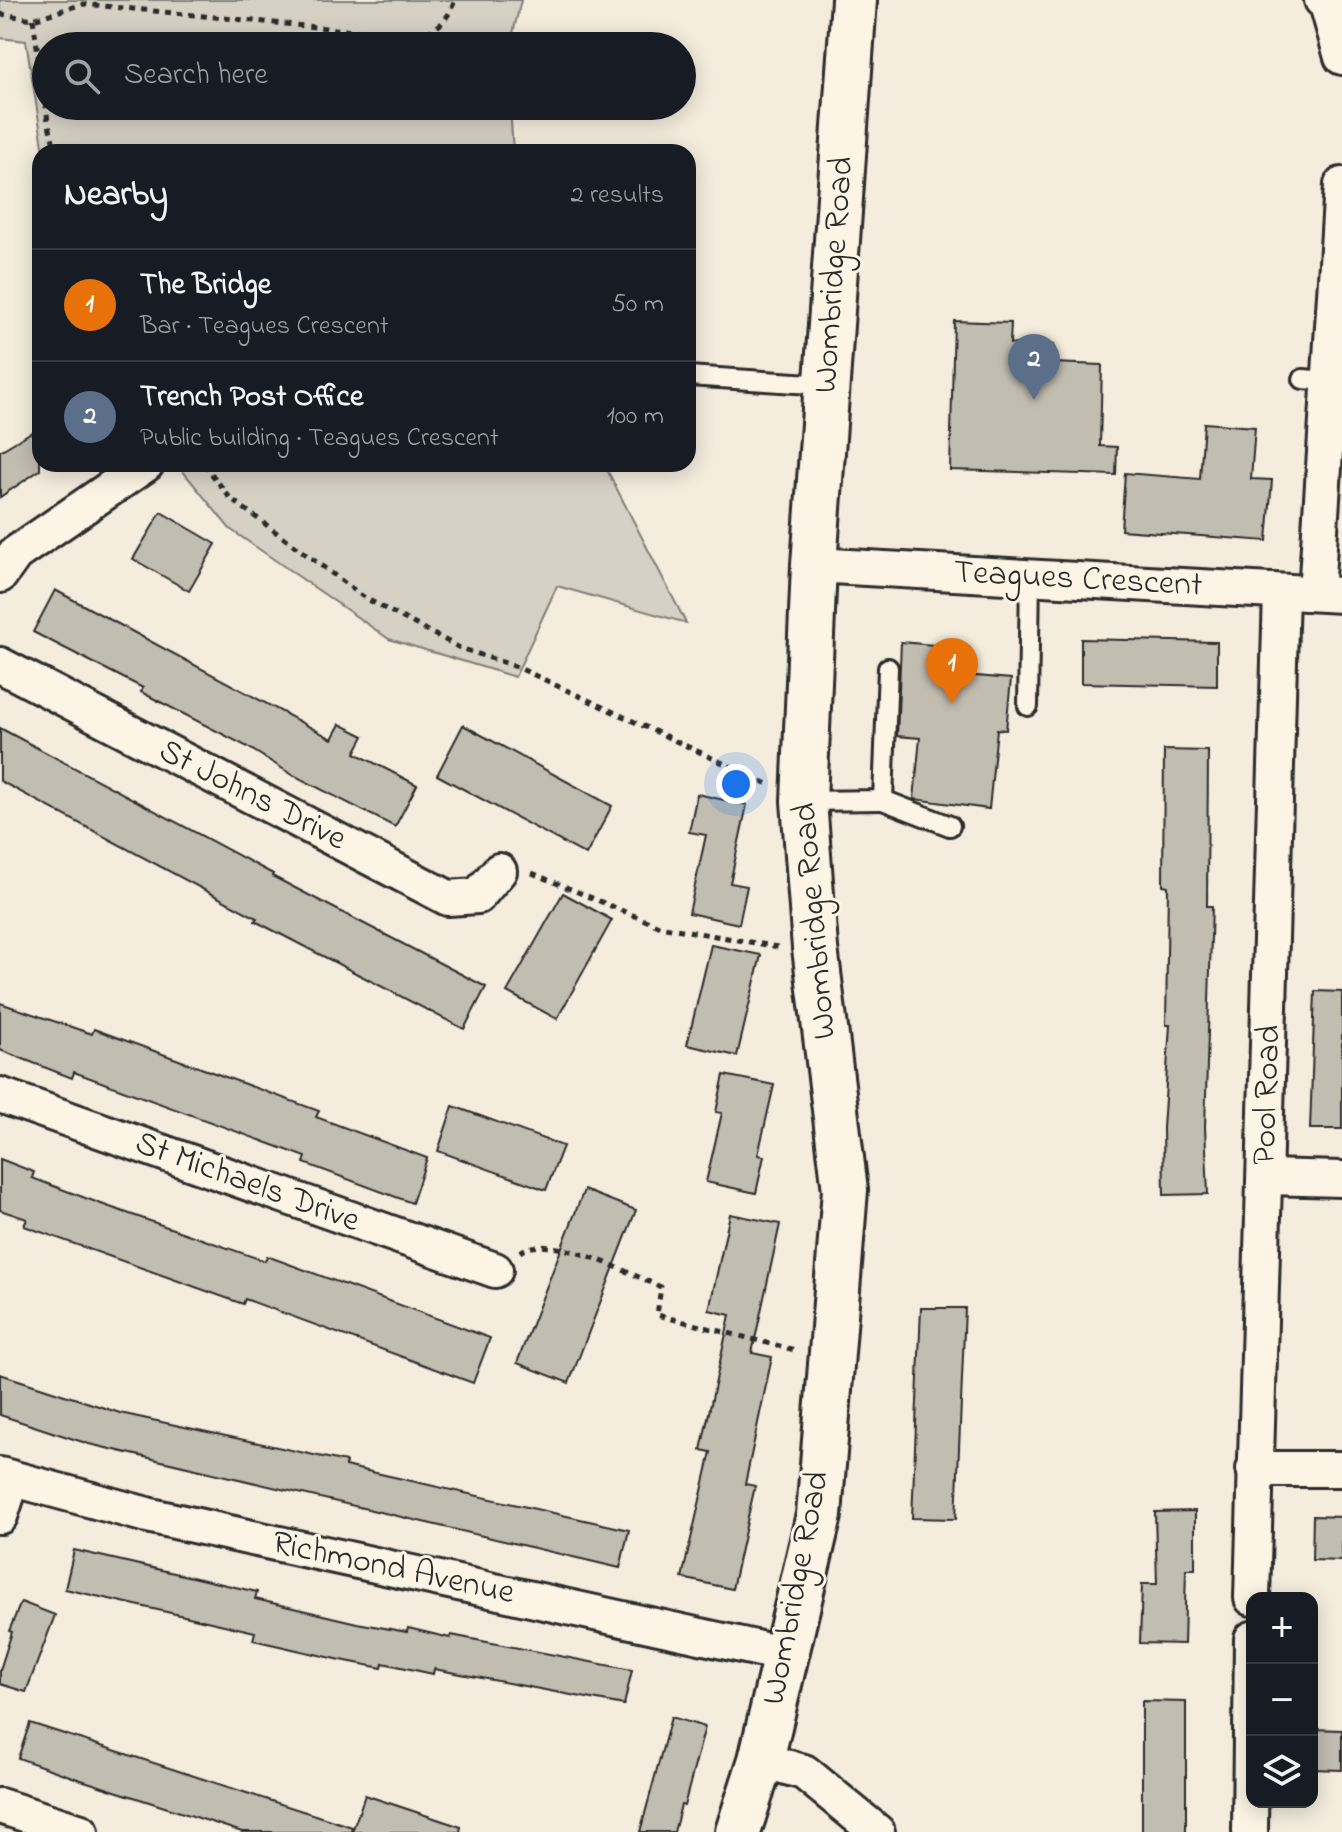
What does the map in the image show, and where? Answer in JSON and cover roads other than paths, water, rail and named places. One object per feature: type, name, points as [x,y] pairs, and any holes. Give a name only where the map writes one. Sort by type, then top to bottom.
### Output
[{"type":"street","name":"Wombridge Road","points":[[738,1832],[761,1760],[819,1515],[845,1190],[815,948],[804,796],[814,565],[854,0]]},
{"type":"street","points":[[1322,0],[1327,4],[1342,57]]},
{"type":"street","points":[[1329,594],[1325,396],[1342,185]]},
{"type":"street","points":[[0,575],[15,554],[134,472]]},
{"type":"street","name":"Teagues Crescent","points":[[814,565],[1329,594]]},
{"type":"street","name":"Pool Road","points":[[1252,1592],[1281,592]]},
{"type":"street","name":"St Johns Drive","points":[[0,665],[448,898],[478,896],[499,871]]},
{"type":"street","name":"St Michaels Drive","points":[[0,1095],[495,1270]]},
{"type":"street","points":[[1266,1177],[1342,1179]]},
{"type":"street","points":[[1254,1469],[1342,1469]]},
{"type":"street","points":[[0,1516],[6,1477]]},
{"type":"street","name":"Richmond Avenue","points":[[6,1477],[147,1515],[787,1655]]},
{"type":"street","points":[[1250,1832],[1252,1664]]},
{"type":"street","points":[[761,1760],[804,1772],[877,1832]]},
{"type":"street","points":[[0,1806],[81,1832]]},
{"type":"lane","points":[[696,377],[827,385]]},
{"type":"lane","points":[[1028,706],[1030,576]]},
{"type":"lane","points":[[883,800],[888,668]]},
{"type":"lane","points":[[804,796],[883,800],[950,826]]},
{"type":"place","name":"Trench Post Office","points":[[1034,400]]},
{"type":"place","name":"The Bridge","points":[[952,704]]}]
